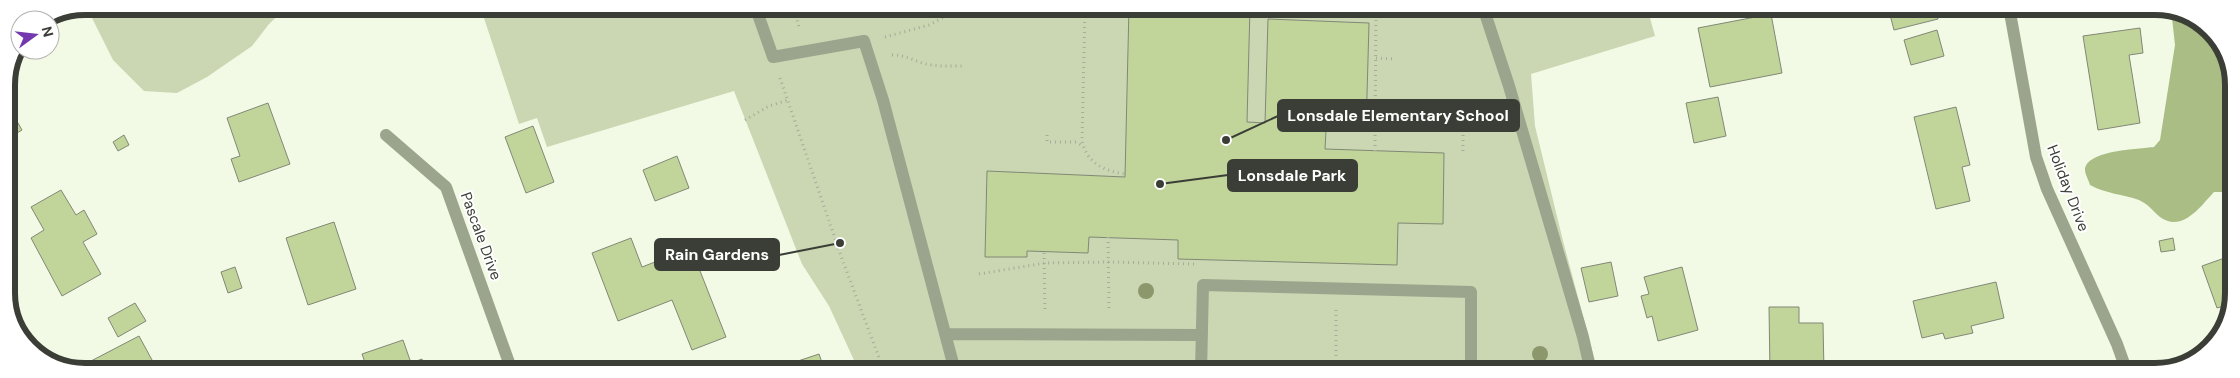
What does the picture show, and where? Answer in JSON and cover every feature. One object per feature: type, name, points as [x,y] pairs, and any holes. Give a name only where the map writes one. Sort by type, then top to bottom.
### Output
[{"type":"street","points":[[758,15],[773,56],[864,41],[883,100],[953,363]]},
{"type":"street","points":[[1486,15],[1509,86],[1588,363]]},
{"type":"street","name":"Holiday Drive","points":[[2011,15],[2036,157],[2048,189],[2124,363]]},
{"type":"street","name":"Pascale Drive","points":[[386,135],[446,187],[509,363]]},
{"type":"street","points":[[1201,363],[1203,285],[1336,290],[1471,292],[1471,363]]},
{"type":"street","points":[[946,334],[1202,335]]},
{"type":"path","points":[[864,41],[901,34],[929,25],[947,15]]},
{"type":"path","points":[[1086,15],[1084,152],[1095,163],[1112,172],[1125,174]]},
{"type":"path","points":[[1375,151],[1376,15]]},
{"type":"path","points":[[869,56],[901,55],[935,66],[965,66]]},
{"type":"path","points":[[773,56],[841,256],[881,363]]},
{"type":"path","points":[[1376,58],[1396,59]]},
{"type":"path","points":[[745,120],[769,106],[788,100]]},
{"type":"path","points":[[1463,110],[1463,151]]},
{"type":"path","points":[[1048,135],[1047,142],[1076,142],[1083,146]]},
{"type":"path","points":[[1108,238],[1109,335]]},
{"type":"path","points":[[1044,253],[1045,334]]},
{"type":"path","points":[[979,274],[1045,263],[1201,264]]},
{"type":"path","points":[[1336,290],[1336,363]]},
{"type":"green space","points":[[90,15],[278,15],[252,46],[207,77],[177,93],[144,91],[113,60]]},
{"type":"green space","points":[[483,15],[1649,15],[1655,36],[1531,74],[1535,126],[1596,363],[855,363],[829,306],[802,264],[734,91],[547,147],[537,118],[519,124]]},
{"type":"green space","points":[[2172,18],[2186,22],[2208,39],[2220,58],[2224,71],[2225,85],[2225,193],[2214,192],[2197,211],[2176,222],[2160,217],[2139,200],[2090,185],[2085,170],[2088,163],[2103,154],[2154,147],[2160,140],[2175,45]]},
{"type":"building","points":[[1129,15],[1250,15],[1247,122],[1265,123],[1268,19],[1369,23],[1366,131],[1326,130],[1325,149],[1444,153],[1443,224],[1398,223],[1397,265],[1178,259],[1178,240],[1089,237],[1088,253],[1027,251],[1027,257],[985,257],[987,171],[1125,177]]},
{"type":"building","points":[[1771,15],[1782,73],[1710,87],[1698,28]]},
{"type":"building","points":[[1890,15],[1937,15],[1938,19],[1894,30]]},
{"type":"building","points":[[2140,28],[2143,53],[2129,55],[2140,123],[2098,130],[2083,36]]},
{"type":"building","points":[[1937,30],[1944,56],[1911,65],[1904,40]]},
{"type":"building","points":[[1718,97],[1726,136],[1694,143],[1686,103]]},
{"type":"building","points":[[268,103],[290,164],[239,182],[231,159],[240,156],[227,118]]},
{"type":"building","points":[[1956,107],[1970,165],[1962,167],[1970,201],[1936,209],[1914,117]]},
{"type":"building","points":[[15,118],[22,130],[15,134]]},
{"type":"building","points":[[533,126],[554,182],[526,193],[505,137]]},
{"type":"building","points":[[124,135],[129,145],[118,151],[113,142]]},
{"type":"building","points":[[677,156],[689,188],[655,201],[643,170]]},
{"type":"building","points":[[61,190],[76,215],[84,210],[97,234],[83,242],[101,274],[62,296],[31,238],[44,230],[31,207]]},
{"type":"building","points":[[334,222],[356,289],[308,305],[286,238]]},
{"type":"building","points":[[631,238],[642,267],[691,248],[726,337],[692,350],[672,300],[618,321],[592,253]]},
{"type":"building","points":[[2173,238],[2175,250],[2161,252],[2159,241]]},
{"type":"building","points":[[2225,258],[2224,306],[2217,308],[2202,266]]},
{"type":"building","points":[[1611,262],[1618,296],[1589,302],[1581,268]]},
{"type":"building","points":[[235,267],[242,288],[228,293],[221,272]]},
{"type":"building","points":[[1682,267],[1698,330],[1658,341],[1652,316],[1647,318],[1641,296],[1649,294],[1644,277]]},
{"type":"building","points":[[1996,282],[2004,318],[1971,326],[1973,333],[1945,339],[1943,333],[1922,338],[1913,301]]},
{"type":"building","points":[[135,303],[146,321],[118,337],[108,318]]},
{"type":"building","points":[[1769,307],[1799,307],[1799,323],[1823,323],[1824,363],[1770,363]]},
{"type":"building","points":[[139,336],[154,363],[92,363],[91,361]]},
{"type":"building","points":[[403,340],[411,363],[365,363],[362,354]]},
{"type":"building","points":[[819,354],[822,363],[792,363]]},
{"type":"building","points":[[422,359],[423,363],[411,363]]},
{"type":"place","name":"Lonsdale Elementary School","points":[[1226,140]]},
{"type":"place","name":"Lonsdale Park","points":[[1160,184]]},
{"type":"place","name":"Rain Gardens","points":[[840,243]]}]
